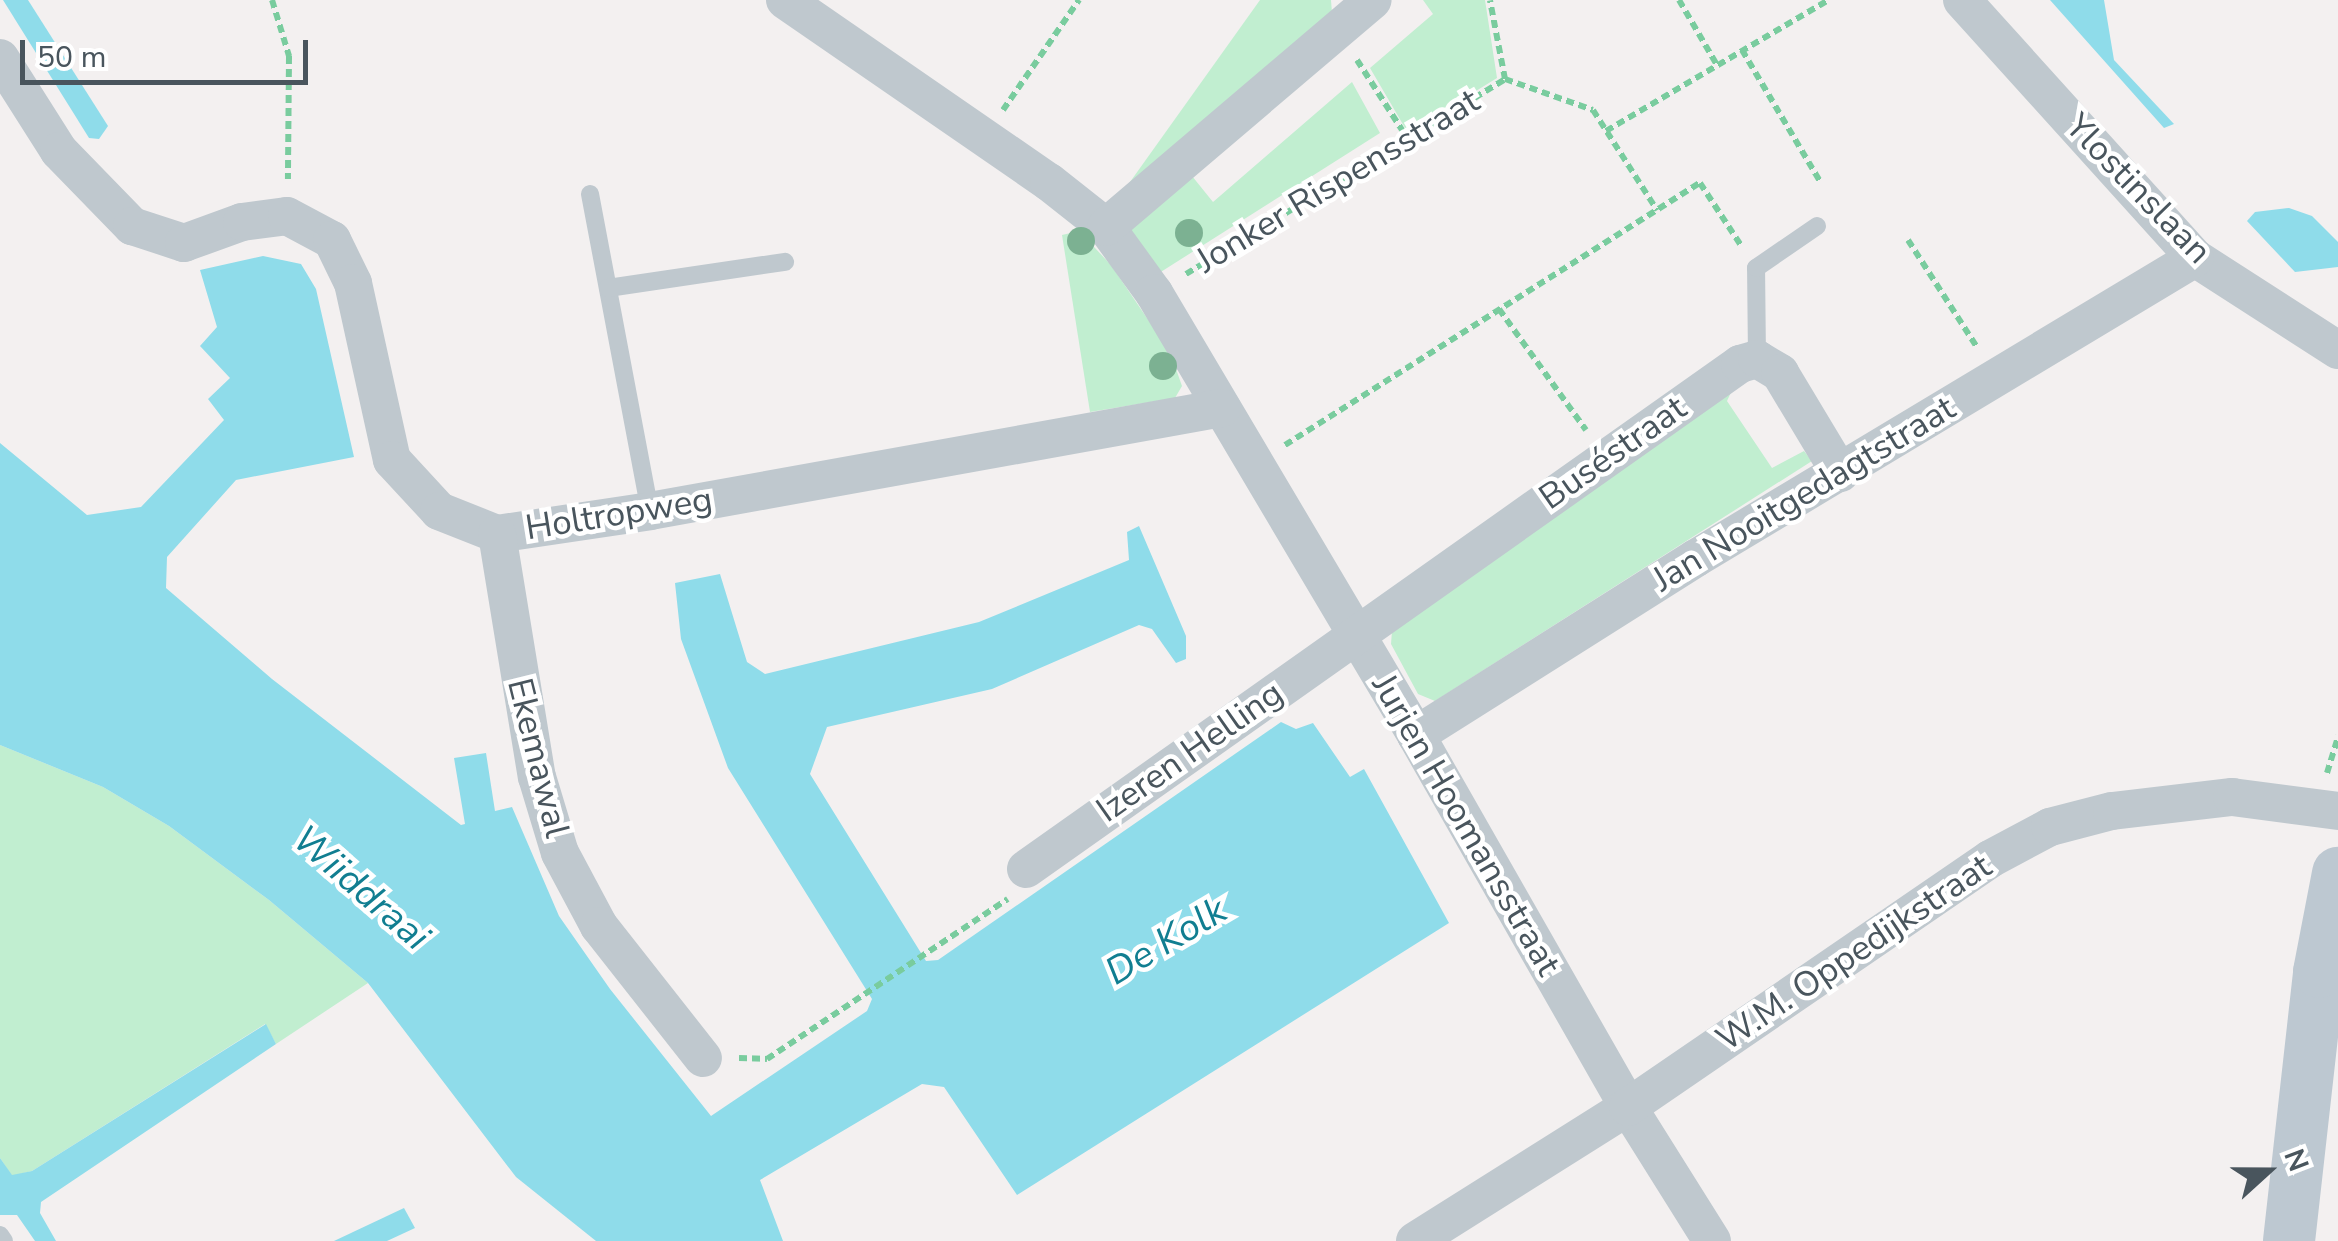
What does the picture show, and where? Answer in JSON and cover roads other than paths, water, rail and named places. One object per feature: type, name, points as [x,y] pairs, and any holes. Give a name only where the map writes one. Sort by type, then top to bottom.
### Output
[{"type":"street","name":"Jurjen Hoomansstraat","points":[[785,0],[984,137],[1106,227],[1154,293],[1416,736],[1628,1107],[1712,1241]]},
{"type":"street","name":"Ylostinslaan","points":[[1962,0],[2195,258],[2338,350]]},
{"type":"street","points":[[1106,227],[1364,3]]},
{"type":"street","name":"Holtropweg","points":[[0,58],[58,150],[132,226],[184,243],[242,222],[287,216],[332,240],[353,283],[392,460],[440,511],[497,534],[650,511],[1222,408]]},
{"type":"street","name":"Jan Nooitgedagtstraat","points":[[1416,736],[1696,558],[2195,258]]},
{"type":"street","points":[[1757,359],[1780,373],[1840,473]]},
{"type":"street","name":"Buséstraat","points":[[1355,635],[1740,364],[1757,359]]},
{"type":"street","name":"Ekemawal","points":[[497,534],[537,777],[560,853],[598,926],[703,1058]]},
{"type":"street","name":"Izeren Helling","points":[[1026,869],[1355,635]]},
{"type":"street","name":"W.M. Oppedijkstraat","points":[[1415,1241],[1628,1107],[1990,859],[2050,827],[2112,811],[2232,797],[2338,810]]},
{"type":"street","points":[[2288,1241],[2319,972],[2338,874]]},
{"type":"lane","points":[[590,194],[650,511]]},
{"type":"lane","points":[[1757,359],[1756,268],[1817,226]]},
{"type":"lane","points":[[608,288],[785,262]]},
{"type":"water","points":[[3,0],[28,0],[108,126],[99,139],[89,138]]},
{"type":"water","points":[[2050,0],[2104,0],[2114,60],[2174,124],[2164,128]]},
{"type":"water","points":[[2289,208],[2312,216],[2338,242],[2338,267],[2295,272],[2247,221],[2255,212]]},
{"type":"water","points":[[263,256],[301,264],[316,289],[354,457],[236,480],[167,557],[166,588],[272,679],[461,825],[465,824],[454,758],[486,753],[495,811],[512,807],[559,916],[610,989],[711,1116],[867,1011],[872,999],[728,768],[681,639],[675,583],[720,574],[747,662],[765,674],[979,622],[1129,560],[1127,532],[1139,526],[1186,636],[1186,659],[1176,663],[1152,629],[1139,625],[992,689],[827,727],[810,774],[926,961],[938,960],[1281,722],[1296,729],[1313,723],[1350,777],[1364,769],[1449,923],[1017,1195],[944,1087],[922,1084],[760,1180],[783,1241],[596,1241],[516,1177],[368,983],[269,900],[169,826],[103,787],[0,745],[0,443],[87,515],[141,507],[224,420],[208,399],[230,378],[200,346],[217,327],[200,270]]},
{"type":"water","points":[[266,1024],[276,1044],[41,1202],[40,1213],[56,1241],[35,1241],[17,1215],[0,1215],[0,1158],[12,1175],[32,1171]]},
{"type":"water","points":[[404,1208],[415,1228],[387,1241],[334,1241]]},
{"type":"water label","name":"Wiiddraai","points":[[361,888]]},
{"type":"water label","name":"De Kolk","points":[[1166,941]]}]
